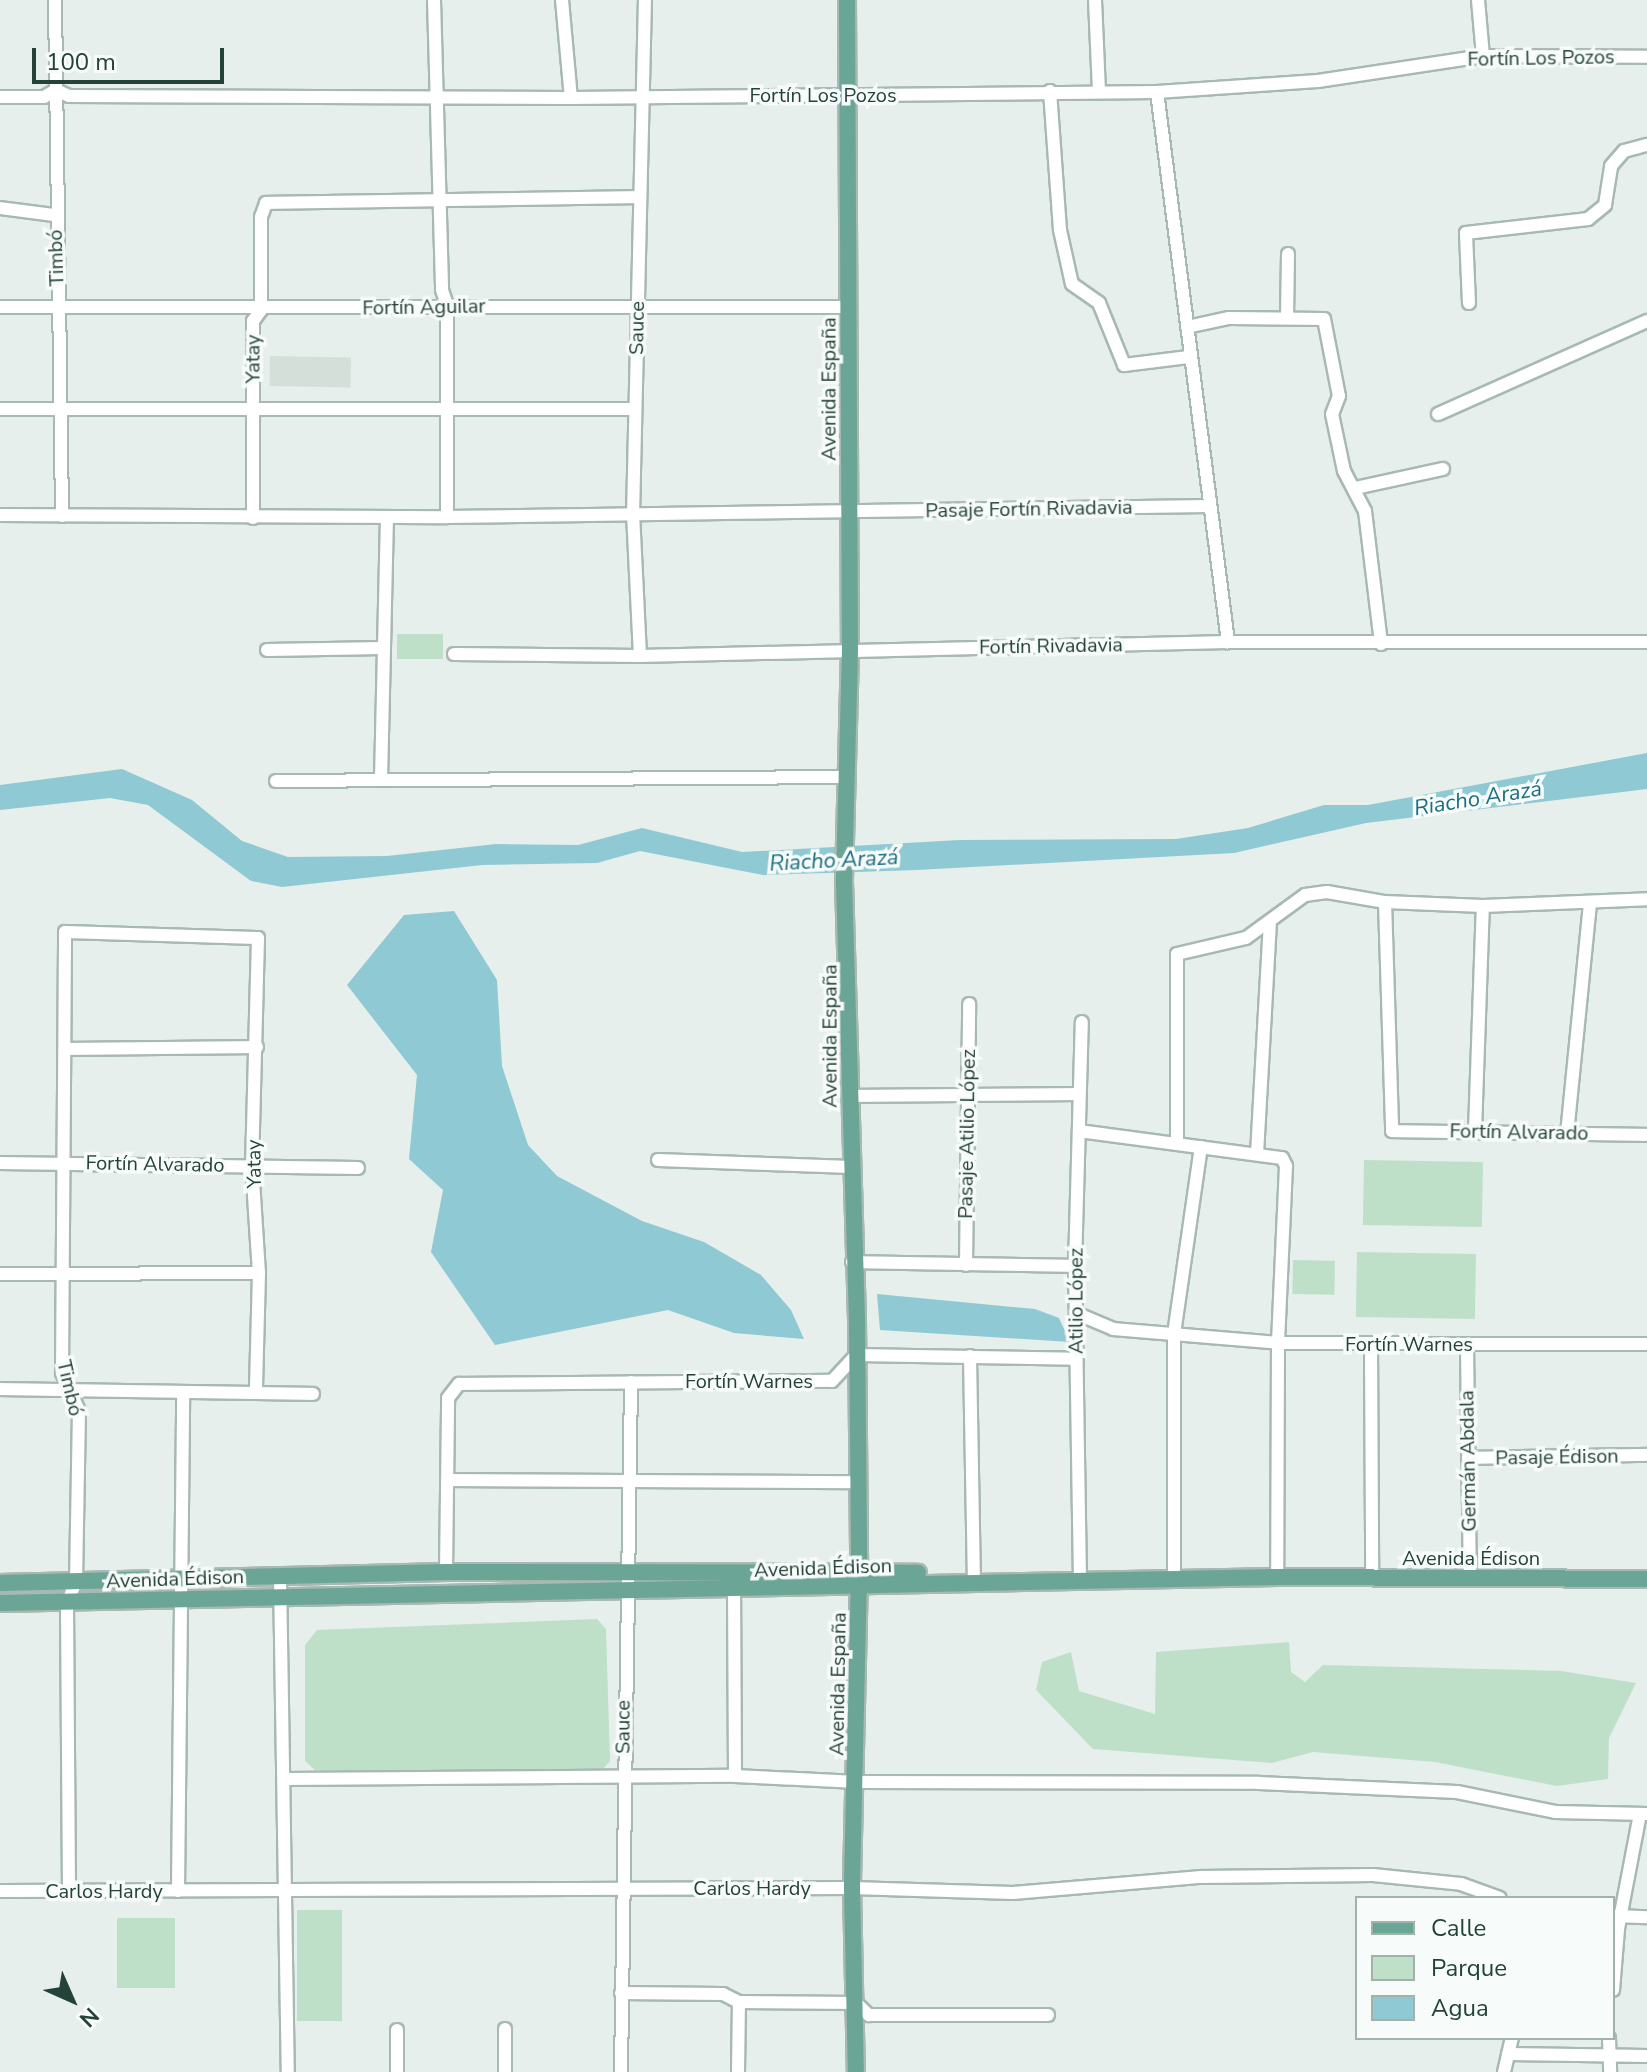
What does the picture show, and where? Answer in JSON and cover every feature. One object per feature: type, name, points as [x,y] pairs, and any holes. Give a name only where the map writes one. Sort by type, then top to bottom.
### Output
[{"type":"main road","name":"Avenida España","points":[[847,0],[850,650],[844,777],[844,882],[852,1262],[857,1320],[855,1482],[859,1580],[857,1782],[852,1888],[856,2072]]},
{"type":"main road","name":"Avenida Édison","points":[[1079,1578],[1174,1570],[1277,1574],[1372,1569],[1647,1579]]},
{"type":"main road","name":"Avenida Édison","points":[[0,1603],[279,1594],[734,1592],[859,1580],[973,1577],[1647,1571]]},
{"type":"main road","name":"Avenida Édison","points":[[0,1583],[446,1572],[735,1574],[859,1580]]},
{"type":"street","name":"Timbó","points":[[55,0],[54,215],[62,516]]},
{"type":"street","points":[[434,0],[442,197],[442,290],[447,305],[447,517]]},
{"type":"street","points":[[562,0],[571,98]]},
{"type":"street","name":"Sauce","points":[[640,656],[633,515],[637,197],[640,95],[646,79],[645,0]]},
{"type":"street","points":[[1095,0],[1099,90]]},
{"type":"street","points":[[1478,0],[1483,56]]},
{"type":"street","name":"Fortín Los Pozos","points":[[0,97],[44,97],[56,90],[69,96],[438,94],[571,98],[1099,90],[1157,92],[1318,81],[1483,56],[1647,57]]},
{"type":"street","points":[[1050,91],[1060,230],[1072,284],[1099,303],[1124,365],[1189,357]]},
{"type":"street","points":[[1157,92],[1209,506],[1223,576],[1228,642]]},
{"type":"street","points":[[1469,303],[1466,233],[1588,219],[1605,205],[1611,166],[1624,151],[1647,145]]},
{"type":"street","points":[[442,197],[637,197]]},
{"type":"street","name":"Yatay","points":[[253,518],[253,321],[261,310],[261,217],[266,203],[442,197]]},
{"type":"street","points":[[0,208],[54,215]]},
{"type":"street","points":[[1287,318],[1288,254]]},
{"type":"street","name":"Fortín Aguilar","points":[[0,307],[261,310],[447,305],[848,307]]},
{"type":"street","points":[[1187,327],[1229,318],[1324,319],[1339,396],[1332,414],[1344,471],[1365,511],[1381,644]]},
{"type":"street","points":[[1438,414],[1647,321]]},
{"type":"street","points":[[0,409],[635,409]]},
{"type":"street","points":[[1355,488],[1443,469]]},
{"type":"street","name":"Pasaje Fortín Rivadavia","points":[[0,515],[387,518],[1209,506]]},
{"type":"street","points":[[381,780],[387,518]]},
{"type":"street","name":"Fortín Rivadavia","points":[[454,654],[640,656],[1228,642],[1647,642]]},
{"type":"street","points":[[267,650],[384,648]]},
{"type":"street","points":[[276,781],[844,777]]},
{"type":"street","points":[[1177,1144],[1177,954],[1246,938],[1270,925],[1305,895],[1327,892],[1385,902],[1483,906],[1590,904],[1647,899]]},
{"type":"street","name":"Fortín Alvarado","points":[[1385,902],[1392,1131],[1647,1135]]},
{"type":"street","points":[[1567,1134],[1590,904]]},
{"type":"street","points":[[1475,1131],[1483,906]]},
{"type":"street","points":[[1257,1154],[1270,925]]},
{"type":"street","name":"Timbó","points":[[65,932],[68,1049],[60,1274],[62,1373],[79,1411],[76,1582],[67,1603],[69,1891]]},
{"type":"street","name":"Yatay","points":[[65,932],[258,938],[252,1165],[259,1273],[256,1390]]},
{"type":"street","name":"Pasaje Atilio López","points":[[966,1265],[969,1004]]},
{"type":"street","name":"Atilio López","points":[[1079,1578],[1075,1266],[1079,1131],[1077,1094],[1082,1022]]},
{"type":"street","points":[[68,1049],[257,1047]]},
{"type":"street","points":[[850,1096],[1077,1094]]},
{"type":"street","points":[[1079,1131],[1282,1158],[1286,1166],[1278,1343],[1277,1574]]},
{"type":"street","points":[[1174,1570],[1174,1334],[1201,1147]]},
{"type":"street","points":[[658,1160],[851,1167]]},
{"type":"street","name":"Fortín Alvarado","points":[[0,1163],[358,1168]]},
{"type":"street","points":[[852,1262],[1075,1266]]},
{"type":"street","points":[[0,1274],[259,1273]]},
{"type":"street","name":"Fortín Warnes","points":[[1078,1314],[1113,1329],[1278,1343],[1647,1344]]},
{"type":"street","points":[[1371,1345],[1372,1569]]},
{"type":"street","name":"Germán Abdala","points":[[1467,1345],[1470,1573]]},
{"type":"street","points":[[856,1355],[1076,1359]]},
{"type":"street","name":"Fortín Warnes","points":[[447,1480],[448,1398],[459,1384],[832,1381],[856,1355]]},
{"type":"street","points":[[970,1356],[973,1577]]},
{"type":"street","name":"Sauce","points":[[621,2072],[624,1594],[631,1382]]},
{"type":"street","points":[[0,1389],[183,1394],[256,1390],[313,1394]]},
{"type":"street","points":[[178,1891],[183,1394]]},
{"type":"street","name":"Pasaje Édison","points":[[1468,1458],[1647,1455]]},
{"type":"street","points":[[446,1572],[447,1480],[855,1482]]},
{"type":"street","points":[[735,1574],[735,1776]]},
{"type":"street","points":[[280,1576],[288,2072]]},
{"type":"street","points":[[285,1779],[735,1776],[857,1782],[1259,1783],[1457,1792],[1555,1812],[1644,1814],[1617,1916],[1615,1953]]},
{"type":"street","name":"Carlos Hardy","points":[[0,1891],[852,1888],[1013,1893],[1201,1877],[1373,1875],[1461,1884],[1494,1896]]},
{"type":"street","points":[[1617,1916],[1647,1917]]},
{"type":"street","points":[[621,1993],[723,1994],[739,2002],[856,2003],[869,2015],[1048,2015]]},
{"type":"street","points":[[738,2072],[739,2002]]},
{"type":"street","points":[[505,2029],[505,2072]]},
{"type":"street","points":[[397,2030],[397,2072]]},
{"type":"street","points":[[1504,2072],[1512,2040]]},
{"type":"street","points":[[1609,2040],[1610,2072]]},
{"type":"street","points":[[1508,2054],[1647,2056]]},
{"type":"shaded area","points":[[270,356],[351,357],[350,387],[269,386]]},
{"type":"green space","points":[[397,634],[443,634],[443,659],[397,659]]},
{"type":"green space","points":[[1364,1160],[1483,1162],[1482,1227],[1363,1225]]},
{"type":"green space","points":[[1357,1252],[1476,1254],[1475,1319],[1356,1317]]},
{"type":"green space","points":[[1293,1260],[1335,1261],[1334,1295],[1292,1294]]},
{"type":"green space","points":[[597,1619],[606,1629],[610,1761],[602,1770],[315,1770],[305,1761],[305,1645],[317,1630]]},
{"type":"green space","points":[[1289,1642],[1291,1672],[1305,1682],[1323,1665],[1561,1671],[1636,1683],[1609,1738],[1608,1779],[1557,1786],[1435,1762],[1313,1752],[1272,1763],[1093,1749],[1036,1690],[1042,1662],[1071,1652],[1079,1691],[1155,1714],[1156,1652]]},
{"type":"green space","points":[[297,1910],[342,1910],[342,2021],[297,2021]]},
{"type":"green space","points":[[117,1918],[175,1918],[175,1988],[117,1988]]},
{"type":"water","name":"Riacho Arazá","points":[[1647,753],[1647,789],[1366,823],[1234,853],[917,870],[763,875],[640,851],[597,863],[482,865],[282,887],[251,881],[148,805],[110,798],[0,810],[0,785],[122,769],[192,800],[242,841],[288,857],[387,856],[496,844],[578,845],[642,828],[742,852],[960,840],[1176,839],[1248,828],[1324,805],[1368,805]]},
{"type":"water","points":[[454,911],[497,980],[502,1066],[528,1145],[557,1176],[642,1221],[704,1242],[761,1275],[791,1310],[804,1339],[734,1333],[668,1310],[495,1345],[431,1252],[443,1190],[409,1159],[417,1075],[347,985],[404,915]]},
{"type":"water","points":[[877,1294],[1035,1309],[1059,1318],[1070,1342],[880,1330]]}]
